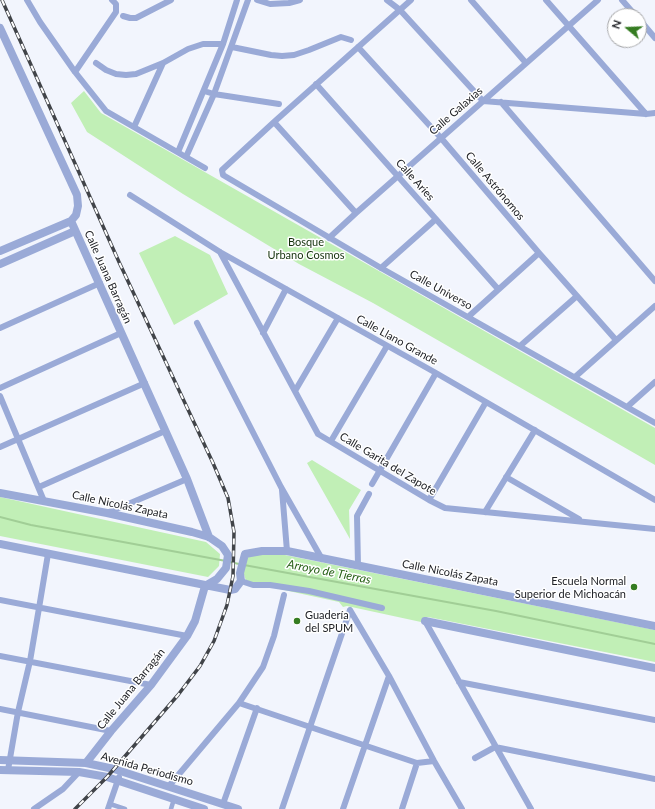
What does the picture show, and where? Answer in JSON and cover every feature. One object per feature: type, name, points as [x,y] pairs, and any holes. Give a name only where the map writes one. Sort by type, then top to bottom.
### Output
[{"type":"street","points":[[27,0],[40,22],[75,72],[106,111],[205,168]]},
{"type":"street","points":[[123,16],[136,18],[171,0]]},
{"type":"street","points":[[178,152],[223,44],[237,0]]},
{"type":"street","points":[[186,157],[214,94],[248,0]]},
{"type":"street","points":[[257,0],[270,4],[289,3],[300,0]]},
{"type":"street","points":[[387,0],[400,10],[483,101],[646,114],[655,113]]},
{"type":"street","points":[[356,213],[274,122],[411,0]]},
{"type":"street","points":[[471,0],[526,63]]},
{"type":"street","points":[[546,0],[646,114]]},
{"type":"street","name":"Calle Galaxias","points":[[329,238],[598,0]]},
{"type":"street","points":[[622,0],[629,8]]},
{"type":"street","points":[[75,72],[116,12],[114,2]]},
{"type":"street","points":[[0,28],[77,195],[78,206],[76,215],[71,221],[0,251]]},
{"type":"street","points":[[647,29],[655,38]]},
{"type":"street","points":[[232,47],[282,56],[294,55],[341,37],[351,40]]},
{"type":"street","points":[[96,63],[106,70],[126,75],[136,74],[163,63],[188,48],[203,44],[223,44]]},
{"type":"street","name":"Calle Astrónomos","points":[[358,47],[441,138],[539,253],[616,340]]},
{"type":"street","points":[[134,127],[163,63]]},
{"type":"street","name":"Calle Aries","points":[[316,84],[498,289]]},
{"type":"street","points":[[204,91],[214,94],[279,104]]},
{"type":"street","points":[[501,102],[655,281]]},
{"type":"street","name":"Calle Universo","points":[[274,122],[222,170],[222,175],[329,238],[655,423]]},
{"type":"street","name":"Calle Llano Grande","points":[[130,195],[220,252],[436,373],[655,500]]},
{"type":"street","points":[[382,268],[436,219]]},
{"type":"street","name":"Calle Juana Barragán","points":[[71,221],[121,334],[145,382],[187,479],[209,537]]},
{"type":"street","points":[[0,264],[75,231]]},
{"type":"street","name":"Calle Garita del Zapote","points":[[220,252],[318,434],[445,508],[655,529]]},
{"type":"street","points":[[468,317],[539,253]]},
{"type":"street","points":[[0,328],[100,284]]},
{"type":"street","points":[[263,333],[286,290]]},
{"type":"street","points":[[520,346],[577,296]]},
{"type":"street","points":[[575,377],[655,306]]},
{"type":"street","points":[[295,391],[338,318]]},
{"type":"street","points":[[197,323],[281,487],[322,558]]},
{"type":"street","points":[[0,388],[121,334]]},
{"type":"street","points":[[331,441],[387,346]]},
{"type":"street","points":[[372,484],[436,373]]},
{"type":"street","points":[[0,447],[145,382]]},
{"type":"street","points":[[627,407],[655,382]]},
{"type":"street","points":[[0,396],[44,501]]},
{"type":"street","points":[[429,500],[486,402]]},
{"type":"street","points":[[485,512],[535,430]]},
{"type":"street","points":[[39,487],[165,431]]},
{"type":"street","points":[[506,477],[582,521]]},
{"type":"street","points":[[107,513],[187,479]]},
{"type":"street","points":[[281,487],[287,551]]},
{"type":"street","name":"Calle Nicolás Zapata","points":[[0,493],[107,513],[209,537],[222,546],[228,555],[226,568],[217,579],[205,586]]},
{"type":"street","points":[[358,566],[357,516],[369,494]]},
{"type":"street","points":[[0,544],[205,586],[230,590],[235,589],[240,577],[253,585],[270,585],[309,591],[382,608]]},
{"type":"street","name":"Calle Nicolás Zapata","points":[[240,577],[244,554],[262,551],[287,551],[655,626]]},
{"type":"street","points":[[4,770],[10,760],[18,712],[40,608],[48,554]]},
{"type":"street","name":"Calle Juana Barragán","points":[[86,764],[111,731],[151,685],[187,636],[194,621],[205,586]]},
{"type":"street","points":[[169,786],[239,702],[263,667],[274,636],[284,595]]},
{"type":"street","points":[[0,600],[187,636]]},
{"type":"street","points":[[282,809],[350,610],[389,676],[434,761],[462,809]]},
{"type":"street","points":[[425,621],[655,668]]},
{"type":"street","points":[[425,621],[531,809]]},
{"type":"street","points":[[0,656],[151,685]]},
{"type":"street","points":[[343,809],[389,676]]},
{"type":"street","points":[[459,682],[655,720]]},
{"type":"street","points":[[239,702],[417,763],[434,761]]},
{"type":"street","points":[[223,804],[257,708]]},
{"type":"street","points":[[0,709],[111,731]]},
{"type":"street","points":[[475,758],[495,747],[655,779]]},
{"type":"street","name":"Avenida Periodismo","points":[[0,760],[86,764],[121,771],[238,809]]},
{"type":"street","points":[[402,809],[417,763]]},
{"type":"street","name":"Avenida Periodismo","points":[[4,770],[79,772],[107,777],[204,809]]},
{"type":"street","points":[[121,771],[109,806],[125,809]]},
{"type":"street","points":[[34,809],[64,789],[79,772]]},
{"type":"street","points":[[171,809],[174,799]]},
{"type":"green space","name":"Bosque Urbano Cosmos","points":[[84,91],[101,113],[655,428],[655,465],[373,303],[299,264],[183,194],[87,132],[71,103]]},
{"type":"green space","points":[[175,236],[210,255],[228,294],[174,325],[139,253]]},
{"type":"green space","points":[[312,460],[361,490],[349,510],[350,539],[307,463]]},
{"type":"green space","points":[[0,497],[206,542],[220,554],[219,566],[208,577],[0,536]]},
{"type":"green space","points":[[257,553],[285,555],[655,630],[655,662],[428,617],[421,622],[347,606],[343,607],[339,602],[252,583],[246,581],[242,568],[247,557]]},
{"type":"waterway","name":"Arroyo de Tierras","points":[[0,517],[31,525],[226,561]]},
{"type":"waterway","name":"Arroyo de Tierras","points":[[230,562],[239,564]]},
{"type":"waterway","name":"Arroyo de Tierras","points":[[244,565],[496,611],[655,644]]},
{"type":"railway","points":[[2,0],[119,262],[213,463],[228,498],[234,532],[233,576],[227,605],[214,641],[200,666],[178,695],[107,777],[75,809]]},
{"type":"place","name":"Escuela Normal Superior de Michoacán","points":[[634,587]]},
{"type":"place","name":"Guadería del SPUM","points":[[297,621]]}]
